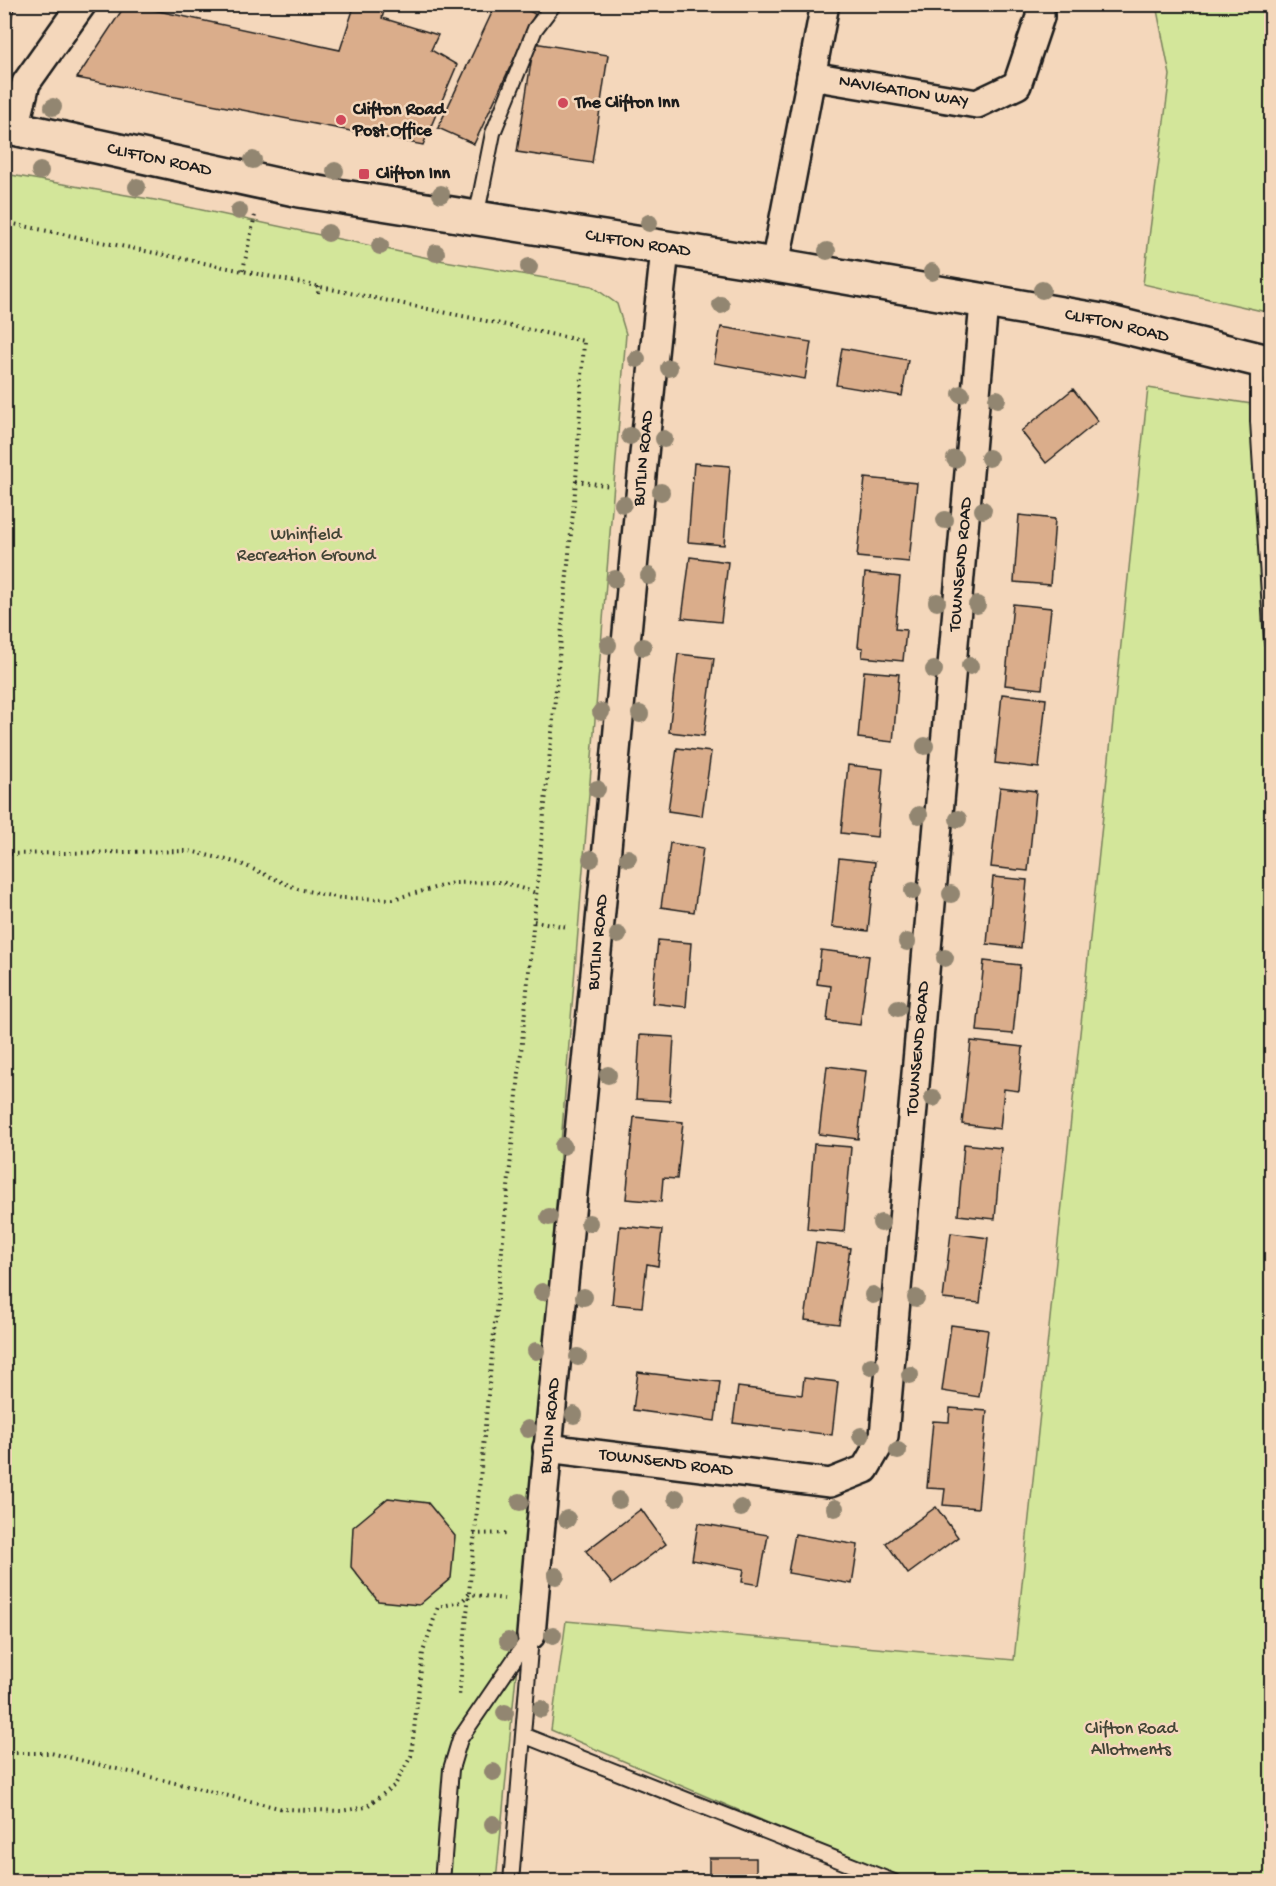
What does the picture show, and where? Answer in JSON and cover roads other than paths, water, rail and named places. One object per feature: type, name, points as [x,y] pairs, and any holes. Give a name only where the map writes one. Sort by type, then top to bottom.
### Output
[{"type":"street","points":[[10,127],[26,83],[82,4]]},
{"type":"street","points":[[775,265],[825,4]]},
{"type":"street","name":"NAVIGATION WAY","points":[[811,76],[977,104],[1017,85],[1040,18],[1040,4]]},
{"type":"street","name":"CLIFTON ROAD","points":[[10,127],[299,190],[665,250],[775,265],[984,303],[1102,321],[1265,361]]},
{"type":"street","name":"BUTLIN ROAD","points":[[531,1635],[639,489],[665,250]]},
{"type":"street","name":"TOWNSEND ROAD","points":[[547,1449],[830,1483],[865,1469],[884,1436],[984,303]]},
{"type":"lane","points":[[476,218],[493,133],[535,29],[554,4]]},
{"type":"lane","points":[[1265,361],[1258,421],[1272,642]]},
{"type":"lane","points":[[511,1881],[531,1635]]},
{"type":"lane","points":[[442,1881],[451,1769],[460,1739],[531,1635]]},
{"type":"lane","points":[[523,1735],[894,1881]]},
{"type":"place","name":"The Clifton Inn","points":[[563,103]]},
{"type":"place","name":"Clifton Road Post Office","points":[[341,120]]},
{"type":"place","name":"Clifton Inn","points":[[364,174]]},
{"type":"park label","name":"Whinfield Recreation Ground","points":[[306,545]]},
{"type":"park label","name":"Clifton Road Allotments","points":[[1131,1739]]}]
